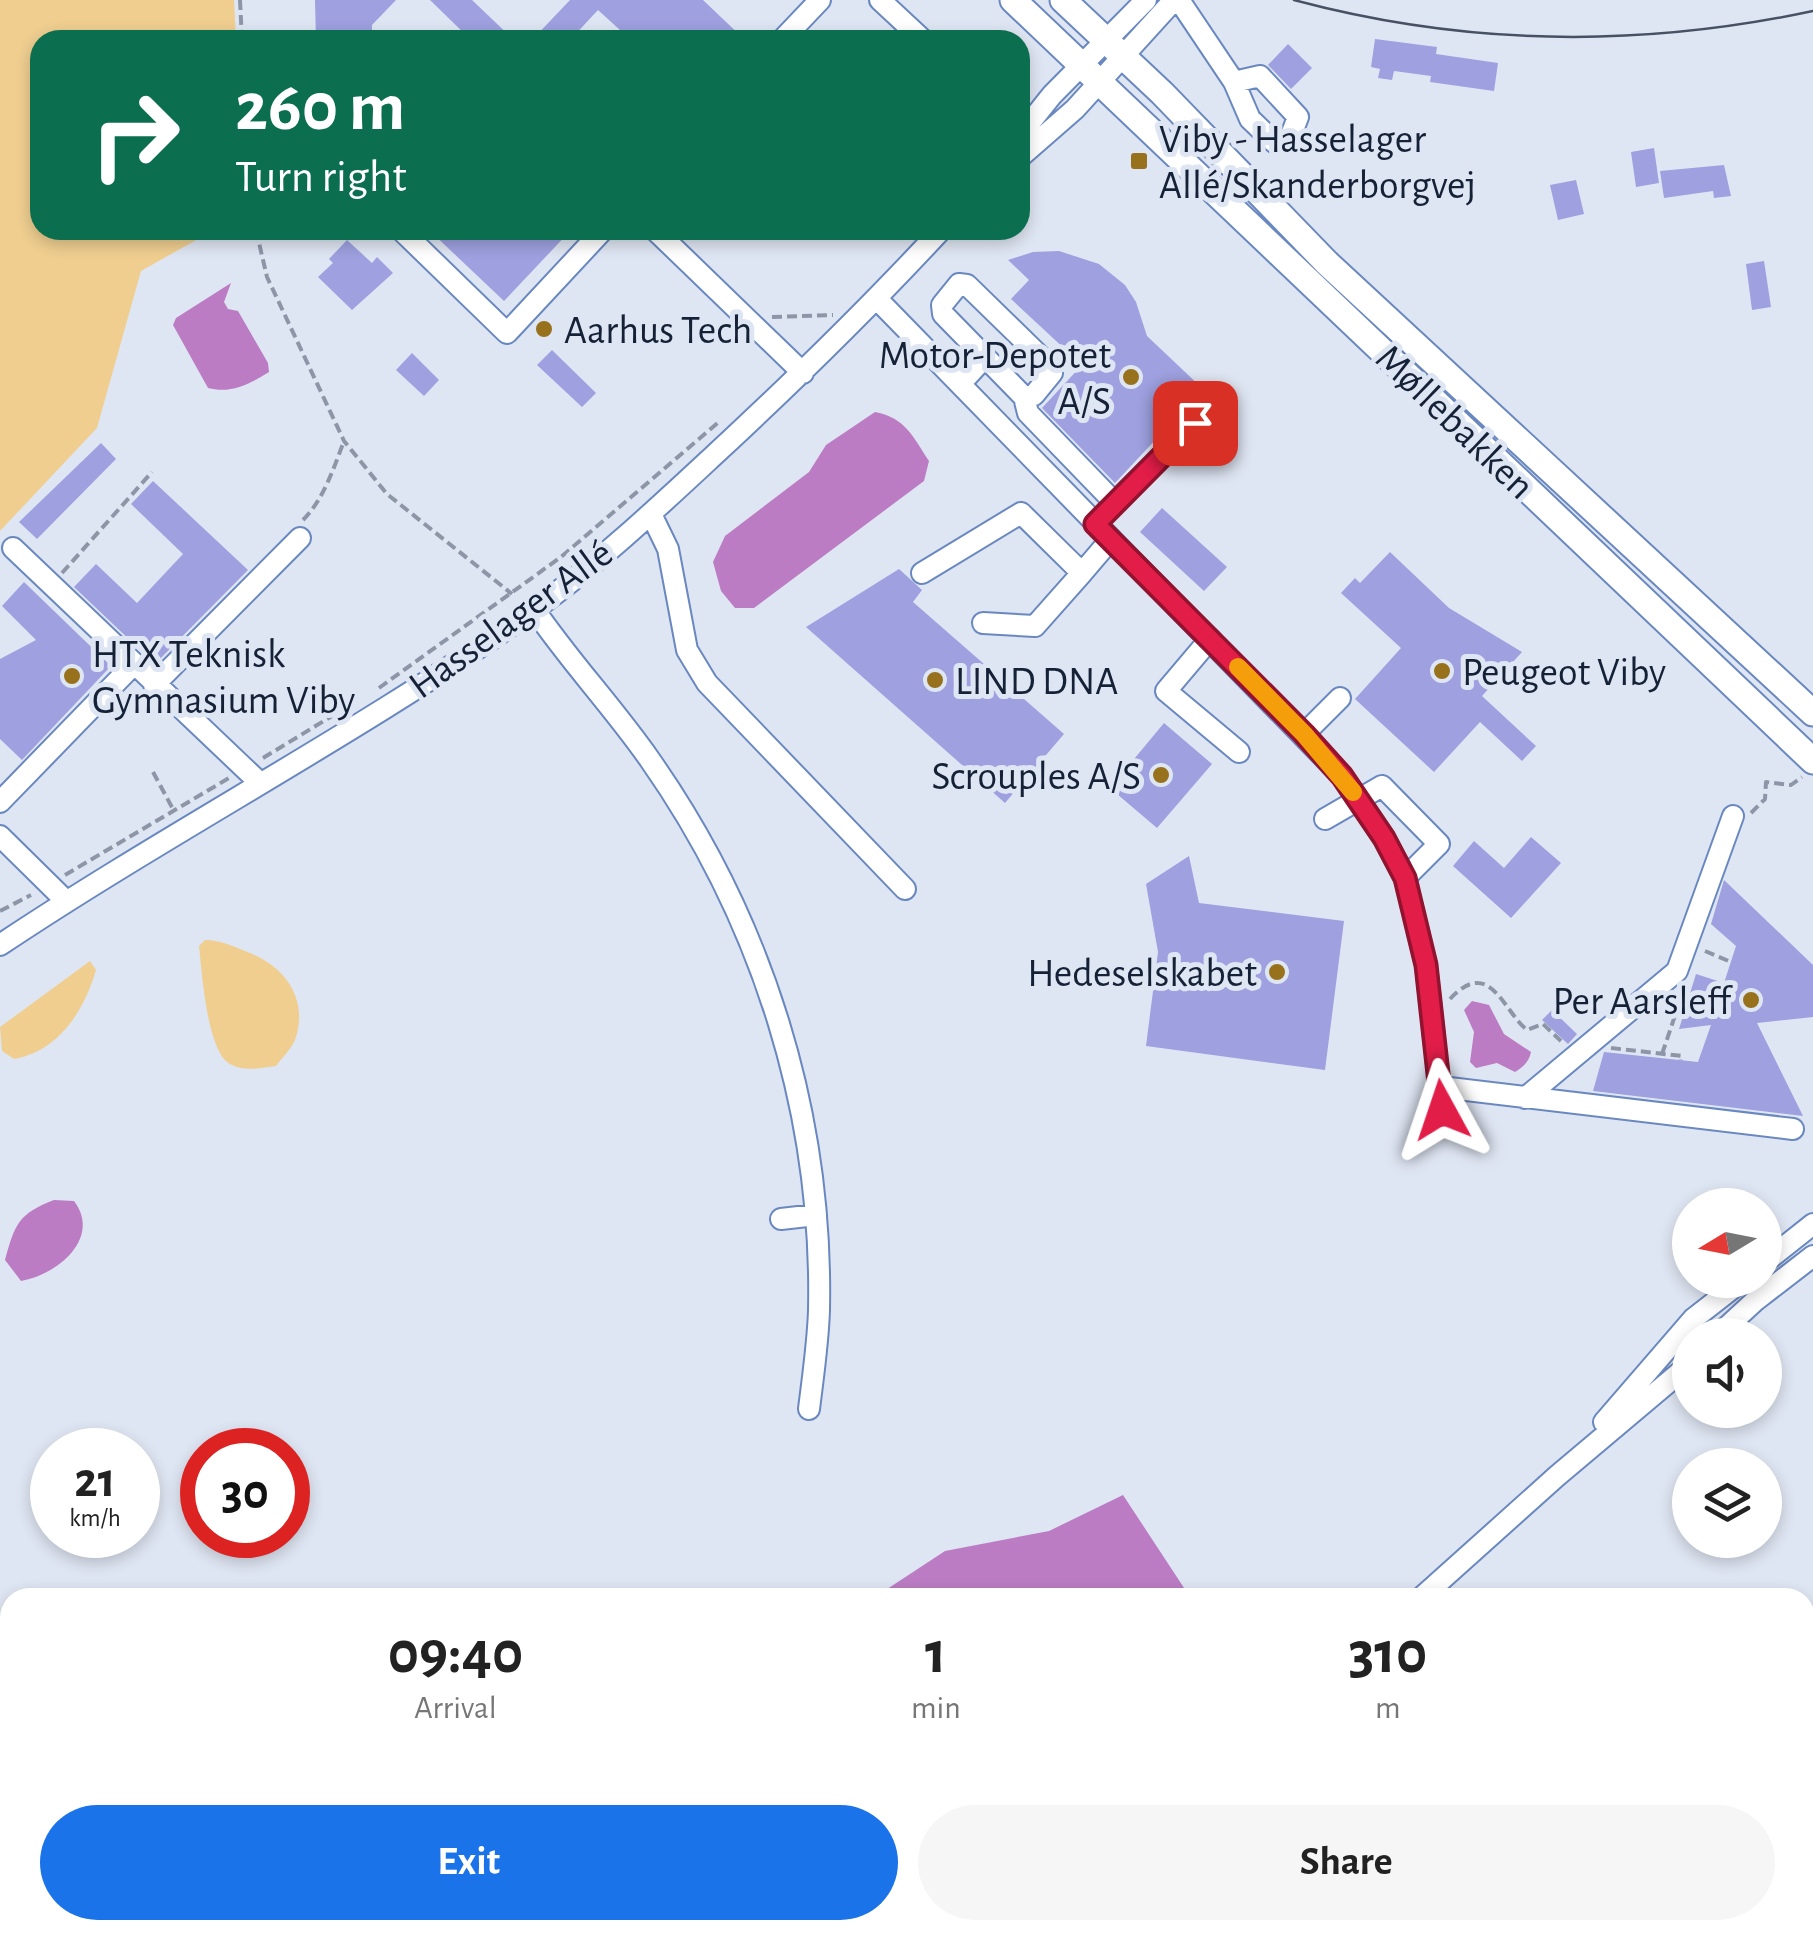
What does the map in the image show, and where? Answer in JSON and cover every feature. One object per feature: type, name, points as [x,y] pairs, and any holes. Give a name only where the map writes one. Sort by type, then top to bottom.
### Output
[{"type":"main road","name":"Møllebakken","points":[[1013,0],[1813,762]]},
{"type":"main road","name":"Møllebakken","points":[[1063,0],[1327,262],[1813,713]]},
{"type":"street","points":[[792,30],[820,0]]},
{"type":"street","points":[[880,0],[912,30]]},
{"type":"street","points":[[1030,123],[1052,95],[1090,74],[1114,48],[1146,0]]},
{"type":"street","points":[[1114,48],[1176,0],[1234,82]]},
{"type":"street","points":[[1030,148],[1075,109],[1090,74]]},
{"type":"street","points":[[411,240],[507,332],[594,240]]},
{"type":"street","points":[[665,240],[803,373]]},
{"type":"street","name":"Hasselager Allé","points":[[0,945],[253,776],[374,714],[530,612],[651,514],[803,373],[932,240]]},
{"type":"street","points":[[1024,397],[1034,395],[1052,373],[1049,366],[966,284],[960,284],[942,305],[943,314],[1024,397],[1028,413],[1115,503]]},
{"type":"street","points":[[877,299],[1342,776],[1384,838],[1405,878],[1426,965],[1442,1110]]},
{"type":"street","points":[[960,384],[985,357]]},
{"type":"street","points":[[1095,524],[1195,423]]},
{"type":"street","points":[[922,573],[1021,513],[1082,573]]},
{"type":"street","points":[[651,514],[668,549],[687,650],[708,683],[905,888]]},
{"type":"street","points":[[154,685],[300,538]]},
{"type":"street","points":[[983,623],[1035,626],[1111,539]]},
{"type":"street","points":[[12,548],[253,776]]},
{"type":"street","points":[[530,612],[650,759],[704,844],[744,924],[791,1064],[806,1130],[816,1215],[819,1312],[809,1409]]},
{"type":"street","points":[[1210,639],[1166,691],[1239,752]]},
{"type":"street","points":[[0,802],[133,665]]},
{"type":"street","points":[[1304,734],[1340,698]]},
{"type":"street","points":[[1325,820],[1382,786],[1439,844],[1405,878]]},
{"type":"street","points":[[1525,1098],[1677,970],[1737,819]]},
{"type":"street","points":[[0,836],[66,901]]},
{"type":"street","points":[[1442,1087],[1793,1129]]},
{"type":"street","points":[[782,1219],[816,1215]]},
{"type":"street","points":[[1782,1249],[1813,1224]]},
{"type":"street","points":[[1738,1318],[1813,1256]]},
{"type":"street","points":[[1752,1318],[1813,1273]]},
{"type":"street","points":[[1557,1476],[1694,1320],[1721,1298]]},
{"type":"street","points":[[1432,1588],[1672,1377]]},
{"type":"path","points":[[240,0],[242,30]]},
{"type":"path","points":[[258,240],[267,277],[344,440],[388,494],[530,612]]},
{"type":"path","points":[[747,318],[833,315],[877,299]]},
{"type":"path","points":[[822,326],[833,315]]},
{"type":"path","points":[[370,693],[512,594],[721,420]]},
{"type":"path","points":[[300,538],[292,531],[312,512],[344,440]]},
{"type":"path","points":[[50,586],[152,472]]},
{"type":"path","points":[[0,911],[174,811],[253,776],[339,712]]},
{"type":"path","points":[[1737,819],[1766,799],[1766,782],[1791,786],[1813,769]]},
{"type":"path","points":[[153,772],[174,811]]},
{"type":"path","points":[[1687,943],[1731,962]]},
{"type":"path","points":[[1662,1054],[1686,983]]},
{"type":"path","points":[[1432,1006],[1442,1004],[1467,987],[1486,986],[1504,998],[1527,1030],[1543,1024],[1577,1057]]},
{"type":"path","points":[[1602,1047],[1682,1056],[1681,1060]]},
{"type":"shaded area","points":[[0,0],[234,0],[236,30],[30,30],[30,240],[196,240],[141,271],[97,428],[0,531]]},
{"type":"shaded area","points":[[231,283],[224,302],[228,309],[238,311],[268,363],[269,372],[240,387],[216,390],[208,388],[173,325],[176,318]]},
{"type":"shaded area","points":[[875,412],[894,419],[913,437],[929,461],[924,481],[754,608],[735,608],[721,591],[713,562],[725,536],[809,472],[826,445]]},
{"type":"shaded area","points":[[205,940],[228,944],[263,959],[291,987],[299,1025],[293,1043],[276,1066],[241,1068],[222,1057],[204,992],[199,946]]},
{"type":"shaded area","points":[[90,961],[96,970],[91,985],[77,1014],[57,1038],[30,1055],[14,1059],[2,1051],[0,1027]]},
{"type":"shaded area","points":[[1472,1001],[1489,1005],[1504,1034],[1531,1052],[1515,1072],[1497,1063],[1476,1068],[1470,1062],[1474,1032],[1464,1010]]},
{"type":"shaded area","points":[[54,1200],[74,1201],[83,1228],[79,1241],[61,1263],[21,1281],[5,1260],[12,1237],[25,1216]]},
{"type":"shaded area","points":[[1123,1495],[1184,1588],[889,1588],[945,1551],[1049,1531]]},
{"type":"building","points":[[315,0],[396,0],[372,25],[372,30],[316,30]]},
{"type":"building","points":[[430,0],[472,0],[504,30],[461,30]]},
{"type":"building","points":[[570,0],[703,0],[734,30],[620,30],[598,10],[579,30],[542,30]]},
{"type":"building","points":[[1375,39],[1437,47],[1436,54],[1498,63],[1494,91],[1430,82],[1431,76],[1394,71],[1392,80],[1378,78],[1380,69],[1371,67]]},
{"type":"building","points":[[1288,44],[1312,68],[1291,89],[1268,65]]},
{"type":"building","points":[[1654,148],[1659,183],[1636,187],[1631,152]]},
{"type":"building","points":[[1724,165],[1731,196],[1714,198],[1713,191],[1664,198],[1660,171]]},
{"type":"building","points":[[1576,180],[1584,214],[1558,220],[1550,185]]},
{"type":"building","points":[[347,240],[372,263],[377,257],[393,273],[352,310],[318,277],[333,263],[329,259]]},
{"type":"building","points":[[440,240],[562,240],[504,301]]},
{"type":"building","name":"Motor-Depotet A/S","points":[[1059,251],[1099,264],[1125,285],[1136,302],[1147,336],[1203,389],[1115,483],[1042,408],[1082,365],[1011,299],[1029,280],[1008,260],[1033,252]]},
{"type":"building","points":[[1764,261],[1771,307],[1752,310],[1746,264]]},
{"type":"building","points":[[552,350],[596,393],[582,407],[537,365]]},
{"type":"building","points":[[412,353],[439,380],[424,396],[396,370]]},
{"type":"building","points":[[101,443],[116,459],[37,539],[19,522]]},
{"type":"building","points":[[153,481],[248,570],[155,664],[74,587],[96,564],[137,603],[183,554],[131,504]]},
{"type":"building","points":[[1162,508],[1227,567],[1204,591],[1140,532]]},
{"type":"building","name":"Peugeot Viby","points":[[1390,552],[1449,608],[1522,652],[1482,696],[1536,746],[1522,761],[1480,722],[1434,772],[1355,699],[1401,648],[1341,593],[1355,578],[1360,583]]},
{"type":"building","name":"LIND DNA","points":[[899,569],[922,590],[913,602],[1064,734],[1005,803],[806,627]]},
{"type":"building","points":[[24,582],[111,666],[22,760],[0,739],[0,659],[36,640],[2,606]]},
{"type":"building","name":"Scrouples A/S","points":[[1164,723],[1212,764],[1157,828],[1110,788]]},
{"type":"building","points":[[1531,837],[1561,863],[1511,918],[1453,866],[1474,841],[1504,868]]},
{"type":"building","points":[[1189,856],[1199,903],[1344,921],[1325,1070],[1146,1046],[1158,952],[1146,884]]},
{"type":"building","name":"Per Aarsleff","points":[[1724,880],[1813,965],[1813,1017],[1757,1023],[1803,1116],[1593,1091],[1604,1052],[1698,1062],[1711,1025],[1679,1029],[1696,974],[1724,983],[1736,946],[1711,924]]},
{"type":"building","points":[[1552,1010],[1577,1034],[1568,1044],[1542,1020]]},
{"type":"tram line","points":[[1294,0],[1423,26],[1553,37],[1683,31],[1813,11]]},
{"type":"slow traffic","points":[[1238,667],[1304,734],[1353,792]]},
{"type":"place","name":"Viby - Hasselager Allé/Skanderborgvej","points":[[1139,161]]},
{"type":"place","name":"Aarhus Tech","points":[[544,329]]},
{"type":"place","name":"Motor-Depotet A/S","points":[[1131,377]]},
{"type":"place","name":"Peugeot Viby","points":[[1442,671]]},
{"type":"place","name":"HTX Teknisk Gymnasium Viby","points":[[72,676]]},
{"type":"place","name":"LIND DNA","points":[[935,680]]},
{"type":"place","name":"Scrouples A/S","points":[[1161,775]]},
{"type":"place","name":"Hedeselskabet","points":[[1277,972]]},
{"type":"place","name":"Per Aarsleff","points":[[1751,1000]]},
{"type":"route","points":[[1195,423],[1095,524],[1304,734],[1342,776],[1384,838],[1405,878],[1426,965],[1442,1110]]}]
